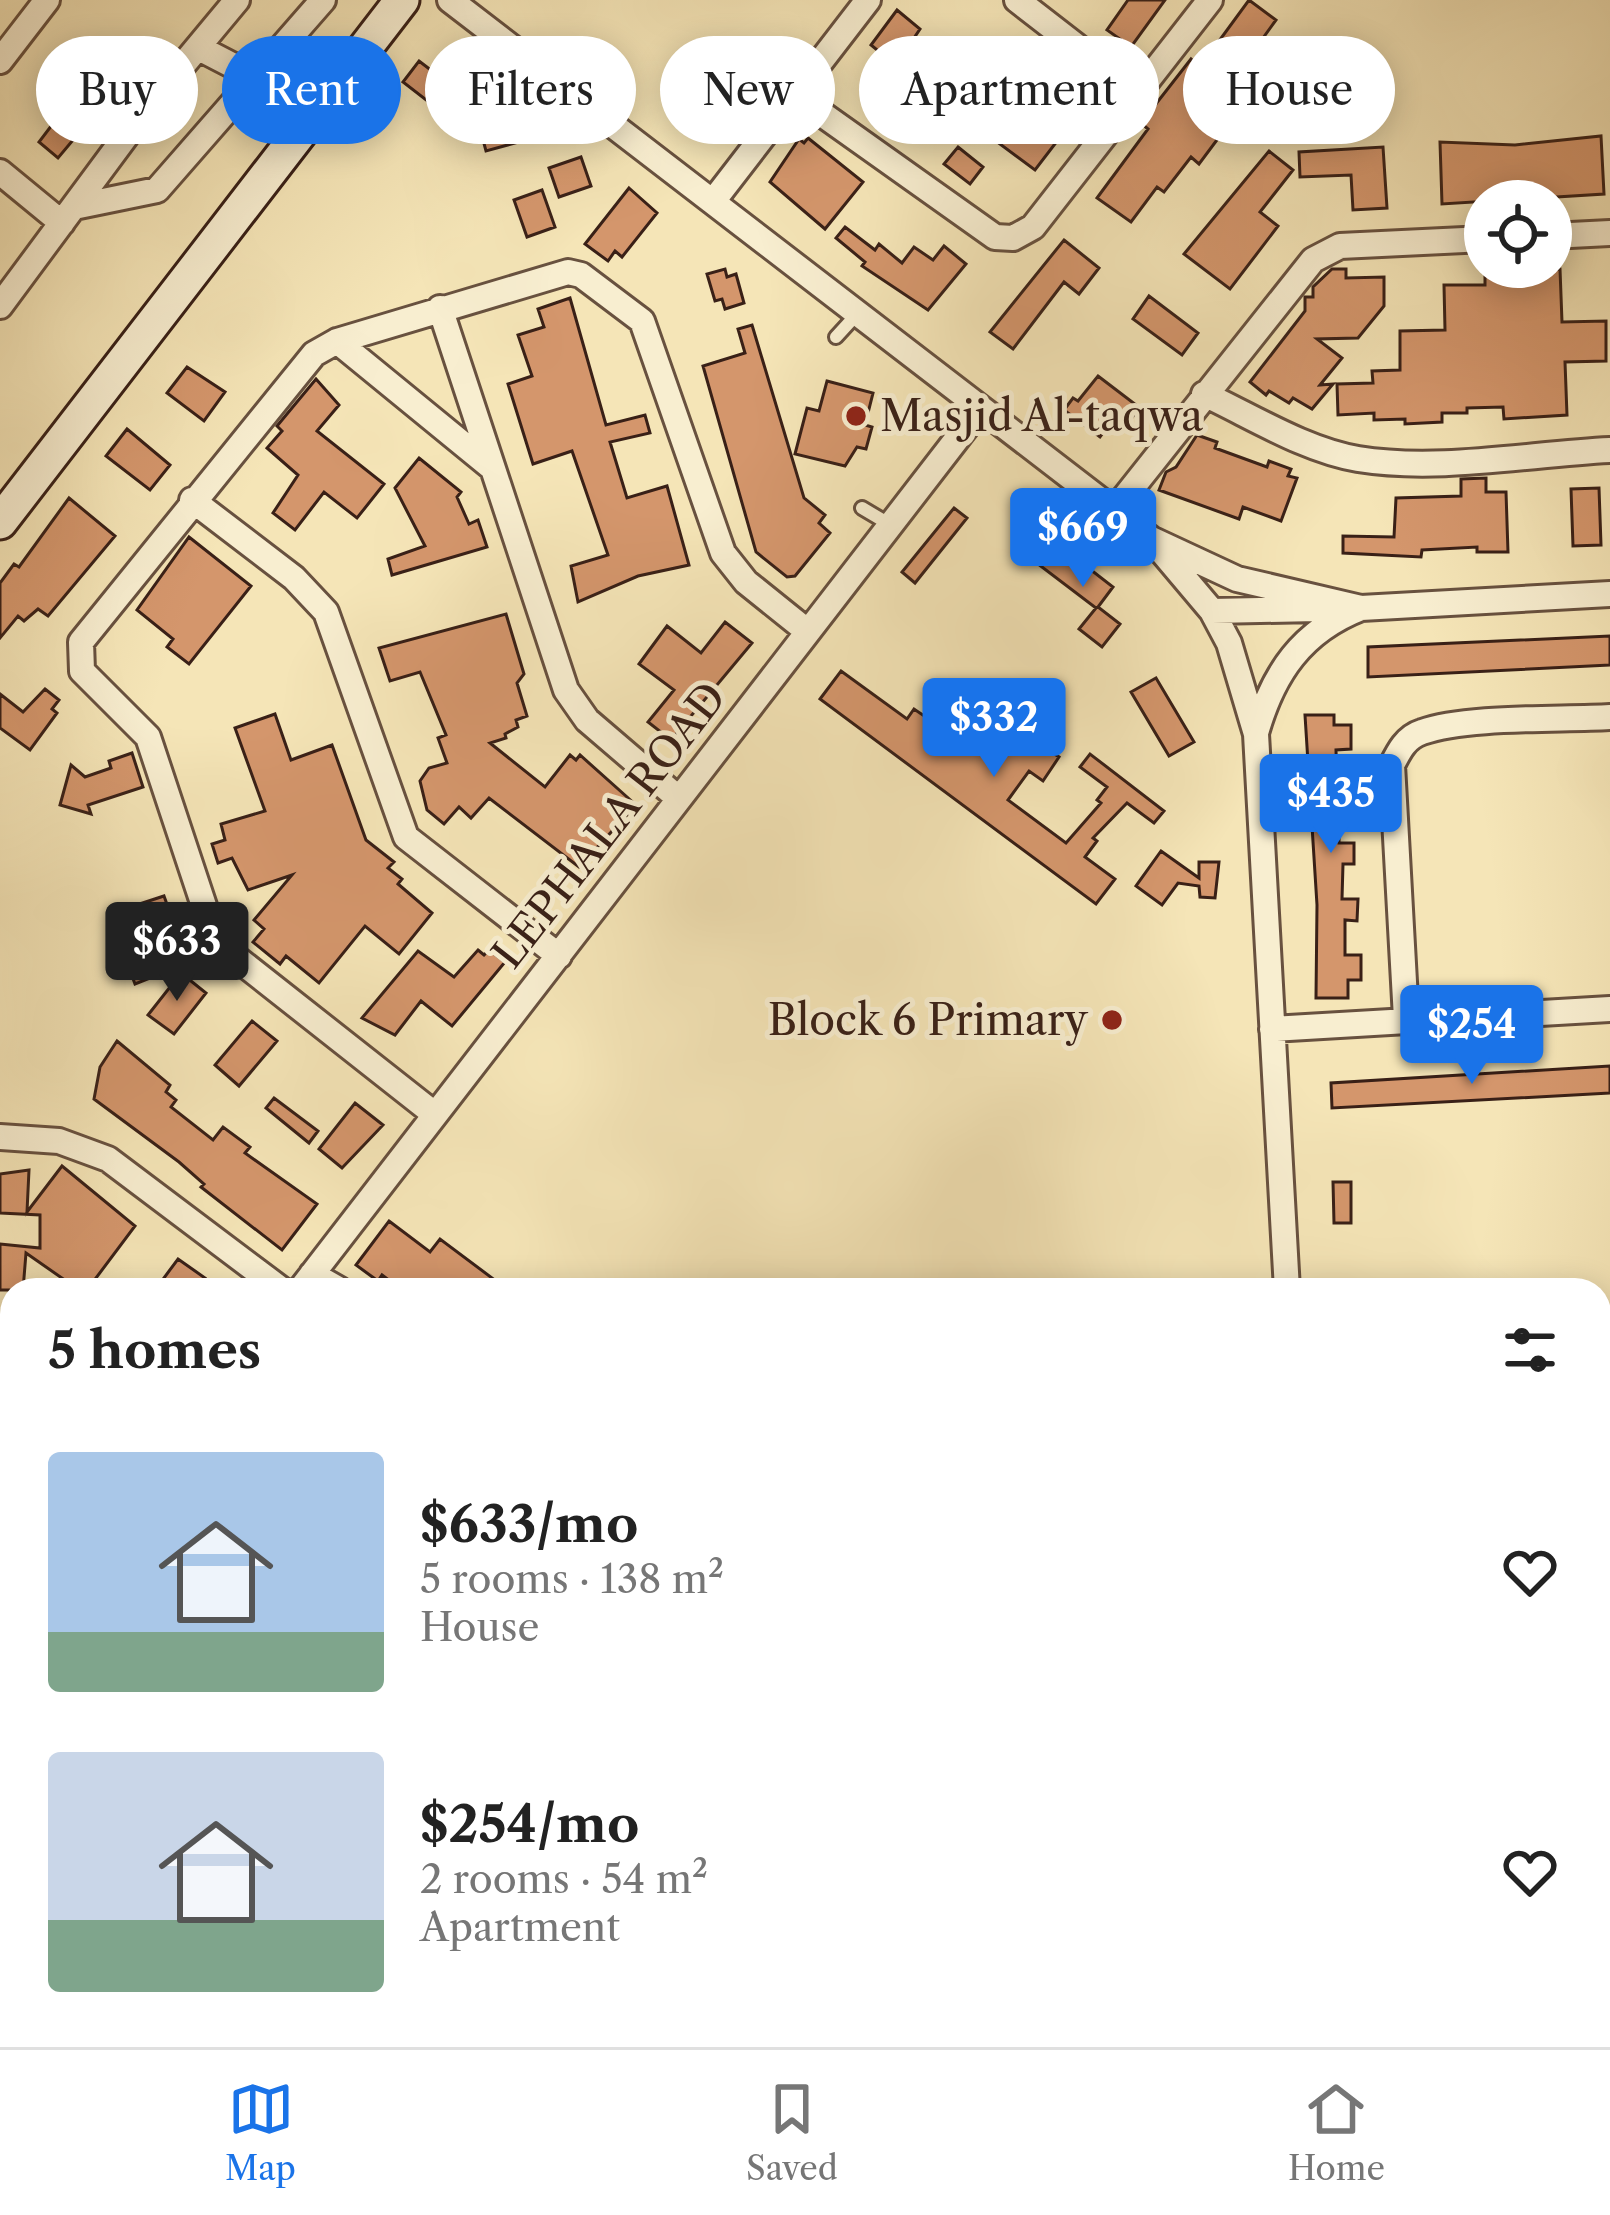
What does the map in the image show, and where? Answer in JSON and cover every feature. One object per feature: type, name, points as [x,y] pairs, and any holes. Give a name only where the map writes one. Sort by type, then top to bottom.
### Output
[{"type":"main road","points":[[374,36],[401,0]]},
{"type":"main road","points":[[0,522],[291,144]]},
{"type":"street","points":[[0,62],[47,0]]},
{"type":"street","points":[[0,306],[237,0]]},
{"type":"street","points":[[291,36],[323,0]]},
{"type":"street","points":[[450,0],[1151,539],[1237,579],[1361,608]]},
{"type":"street","points":[[1017,0],[1063,36]]},
{"type":"street","points":[[1159,65],[1210,0]]},
{"type":"street","points":[[834,36],[853,5]]},
{"type":"street","points":[[199,48],[222,60]]},
{"type":"street","points":[[0,172],[68,215],[157,190],[222,115]]},
{"type":"street","points":[[714,200],[760,144]]},
{"type":"street","points":[[864,144],[995,237],[1013,238],[1033,227],[1097,144]]},
{"type":"street","points":[[1572,235],[1610,233]]},
{"type":"street","points":[[1113,512],[1312,260],[1340,246],[1464,240]]},
{"type":"street","points":[[433,1113],[216,942],[148,737],[82,671],[81,641],[314,353],[338,340],[568,272],[630,308],[648,333],[723,553],[746,582],[808,632]]},
{"type":"street","points":[[440,308],[566,690],[587,719],[678,798]]},
{"type":"street","points":[[338,340],[493,469]]},
{"type":"street","points":[[1204,394],[1324,450],[1359,459],[1401,462],[1610,450]]},
{"type":"street","name":"LEPHALA ROAD","points":[[309,1278],[980,409]]},
{"type":"street","points":[[192,500],[294,578],[326,612],[406,837],[559,956]]},
{"type":"street","points":[[1151,539],[1212,611],[1244,685],[1256,734],[1286,1278]]},
{"type":"street","points":[[1212,611],[1610,594]]},
{"type":"street","points":[[1256,734],[1286,662],[1324,625],[1361,608]]},
{"type":"street","points":[[1406,1018],[1392,766],[1399,750],[1421,732],[1448,727],[1610,717]]},
{"type":"street","points":[[1271,1028],[1610,1009]]},
{"type":"street","points":[[0,1137],[59,1142],[108,1159],[266,1278]]},
{"type":"lane","points":[[836,338],[859,312]]},
{"type":"lane","points":[[862,508],[889,524]]},
{"type":"building","points":[[1128,0],[1165,0],[1139,36],[1115,36],[1107,30]]},
{"type":"building","points":[[1249,0],[1276,20],[1264,36],[1223,36]]},
{"type":"building","points":[[897,10],[920,29],[915,36],[878,36]]},
{"type":"building","points":[[419,61],[425,66],[425,99],[403,82]]},
{"type":"building","points":[[1183,69],[1183,144],[1214,144],[1199,164],[1191,157],[1164,192],[1157,187],[1131,222],[1097,198],[1137,144],[1159,144],[1159,100]]},
{"type":"building","points":[[1601,136],[1604,194],[1572,196],[1572,180],[1464,180],[1464,203],[1442,204],[1440,142],[1515,145]]},
{"type":"building","points":[[41,144],[70,144],[58,158]]},
{"type":"building","points":[[484,144],[511,144],[486,151]]},
{"type":"building","points":[[796,144],[816,144],[863,182],[825,229],[770,182]]},
{"type":"building","points":[[1000,144],[1055,144],[1035,170]]},
{"type":"building","points":[[958,147],[983,167],[970,184],[944,164]]},
{"type":"building","points":[[1383,147],[1387,208],[1353,210],[1351,175],[1300,177],[1299,152]]},
{"type":"building","points":[[1269,151],[1293,170],[1260,212],[1278,226],[1230,289],[1184,254]]},
{"type":"building","points":[[581,157],[591,186],[559,197],[549,168]]},
{"type":"building","points":[[629,188],[657,213],[622,257],[615,251],[608,261],[585,244]]},
{"type":"building","points":[[542,190],[555,227],[527,237],[514,200]]},
{"type":"building","points":[[845,227],[875,250],[879,244],[902,263],[914,247],[933,260],[944,246],[966,264],[928,310],[862,266],[865,262],[836,238]]},
{"type":"building","points":[[1064,240],[1099,268],[1079,294],[1064,282],[1013,349],[990,332]]},
{"type":"building","points":[[725,269],[727,277],[736,274],[744,303],[725,309],[722,299],[715,301],[707,274]]},
{"type":"building","points":[[1332,269],[1346,269],[1346,278],[1384,277],[1384,306],[1358,338],[1317,339],[1342,358],[1320,385],[1333,384],[1312,409],[1293,398],[1289,403],[1269,391],[1266,395],[1250,382],[1305,311],[1305,297],[1313,297],[1313,287]]},
{"type":"building","points":[[1444,285],[1561,288],[1562,322],[1606,321],[1606,361],[1565,362],[1567,415],[1504,419],[1503,407],[1467,408],[1467,413],[1442,413],[1442,422],[1405,424],[1405,419],[1374,420],[1374,413],[1338,415],[1337,384],[1373,383],[1372,371],[1400,370],[1400,331],[1445,330]]},
{"type":"building","points":[[1149,296],[1198,333],[1182,355],[1133,319]]},
{"type":"building","points":[[570,298],[606,425],[645,415],[650,433],[610,442],[627,498],[667,486],[689,565],[638,576],[578,602],[571,566],[608,555],[572,451],[533,464],[508,384],[532,376],[518,335],[544,327],[538,309]]},
{"type":"building","points":[[752,325],[804,498],[825,515],[819,523],[830,533],[795,576],[787,577],[756,552],[703,366],[745,353],[738,329]]},
{"type":"building","points":[[187,367],[225,392],[204,421],[167,393]]},
{"type":"building","points":[[1098,376],[1140,408],[1126,425],[1121,422],[1114,431],[1108,426],[1100,437],[1064,410]]},
{"type":"building","points":[[316,379],[339,405],[317,431],[384,484],[357,518],[324,492],[295,530],[273,513],[298,475],[267,448],[282,431],[277,426]]},
{"type":"building","points":[[827,381],[873,393],[865,425],[872,427],[866,449],[857,447],[845,466],[795,454],[807,408],[819,411]]},
{"type":"building","points":[[127,429],[170,465],[150,490],[106,456]]},
{"type":"building","points":[[1197,435],[1217,442],[1215,448],[1267,467],[1269,461],[1291,469],[1288,476],[1297,478],[1281,521],[1243,507],[1239,519],[1159,490],[1166,472],[1176,467]]},
{"type":"building","points":[[419,458],[461,492],[457,497],[469,524],[478,520],[487,547],[392,575],[388,559],[425,546],[395,488]]},
{"type":"building","points":[[1486,478],[1486,492],[1506,492],[1508,552],[1477,552],[1477,547],[1422,550],[1421,557],[1343,553],[1343,536],[1394,537],[1396,498],[1461,496],[1461,479]]},
{"type":"building","points":[[1599,488],[1601,545],[1573,546],[1571,489]]},
{"type":"building","points":[[69,498],[115,536],[48,616],[38,609],[24,621],[18,616],[0,638],[0,583],[14,564],[19,567]]},
{"type":"building","points":[[954,508],[967,518],[915,583],[902,572]]},
{"type":"building","points":[[189,537],[251,586],[189,664],[167,647],[173,639],[137,610]]},
{"type":"building","points":[[1055,542],[1113,587],[1098,607],[1120,624],[1102,647],[1079,629],[1096,608],[1038,564]]},
{"type":"building","points":[[506,614],[524,674],[517,683],[527,716],[516,720],[518,727],[505,734],[506,738],[490,743],[545,787],[570,755],[576,760],[580,755],[636,805],[579,867],[489,798],[471,818],[459,807],[444,824],[427,810],[420,781],[429,768],[447,763],[438,738],[446,735],[420,672],[390,681],[379,648]]},
{"type":"building","points":[[725,622],[752,643],[671,740],[648,722],[674,690],[639,664],[667,626],[701,653]]},
{"type":"building","points":[[1610,636],[1610,665],[1368,677],[1368,647]]},
{"type":"building","points":[[841,671],[907,719],[914,709],[973,749],[996,715],[1059,757],[1043,781],[1029,771],[1008,800],[1066,843],[1101,803],[1097,800],[1107,787],[1080,767],[1090,754],[1164,811],[1154,823],[1127,803],[1093,838],[1097,841],[1085,857],[1115,879],[1096,904],[820,699]]},
{"type":"building","points":[[1156,678],[1194,742],[1169,756],[1131,692]]},
{"type":"building","points":[[45,689],[59,700],[52,709],[57,713],[30,750],[0,728],[0,694],[23,712]]},
{"type":"building","points":[[275,714],[291,760],[332,745],[366,840],[394,862],[388,868],[402,879],[398,884],[432,913],[399,954],[365,926],[319,983],[286,956],[280,964],[253,942],[264,929],[254,920],[292,875],[248,890],[232,858],[218,863],[212,844],[225,840],[221,824],[265,811],[235,728]]},
{"type":"building","points":[[1305,715],[1334,715],[1334,725],[1351,725],[1351,749],[1336,750],[1337,784],[1354,784],[1355,807],[1339,807],[1339,843],[1354,843],[1354,864],[1343,864],[1342,899],[1358,899],[1357,921],[1345,920],[1345,955],[1361,955],[1361,980],[1348,980],[1348,998],[1316,998],[1317,905]]},
{"type":"building","points":[[132,753],[143,787],[88,805],[91,814],[60,805],[71,765],[85,777],[111,768],[109,761]]},
{"type":"building","points":[[1161,851],[1199,878],[1199,862],[1219,862],[1215,898],[1200,897],[1199,886],[1178,883],[1162,905],[1136,886]]},
{"type":"building","points":[[164,896],[188,963],[135,984],[109,914]]},
{"type":"building","points":[[478,950],[484,955],[489,950],[505,962],[452,1026],[421,1001],[395,1035],[362,1018],[418,951],[454,977]]},
{"type":"building","points":[[181,973],[206,993],[174,1034],[148,1015]]},
{"type":"building","points":[[252,1021],[277,1041],[239,1086],[215,1065]]},
{"type":"building","points":[[117,1041],[170,1085],[166,1092],[176,1100],[171,1107],[213,1140],[223,1127],[250,1147],[245,1153],[317,1204],[282,1250],[201,1187],[204,1184],[179,1162],[94,1099],[100,1067]]},
{"type":"building","points":[[1610,1066],[1610,1093],[1332,1108],[1331,1083]]},
{"type":"building","points":[[274,1098],[318,1131],[309,1143],[266,1108]]},
{"type":"building","points":[[355,1103],[383,1125],[342,1168],[319,1149]]},
{"type":"building","points":[[62,1166],[135,1226],[96,1278],[62,1278],[26,1253],[24,1278],[0,1278],[0,1244],[40,1248],[40,1215],[0,1213],[0,1174],[29,1170],[27,1212]]},
{"type":"building","points":[[1333,1182],[1351,1182],[1351,1223],[1334,1223]]},
{"type":"building","points":[[389,1221],[430,1252],[440,1239],[492,1278],[374,1278],[356,1265]]},
{"type":"building","points":[[178,1259],[205,1278],[164,1278]]},
{"type":"place","name":"Masjid Al-taqwa","points":[[856,416]]},
{"type":"place","name":"Block 6 Primary","points":[[1112,1020]]}]
